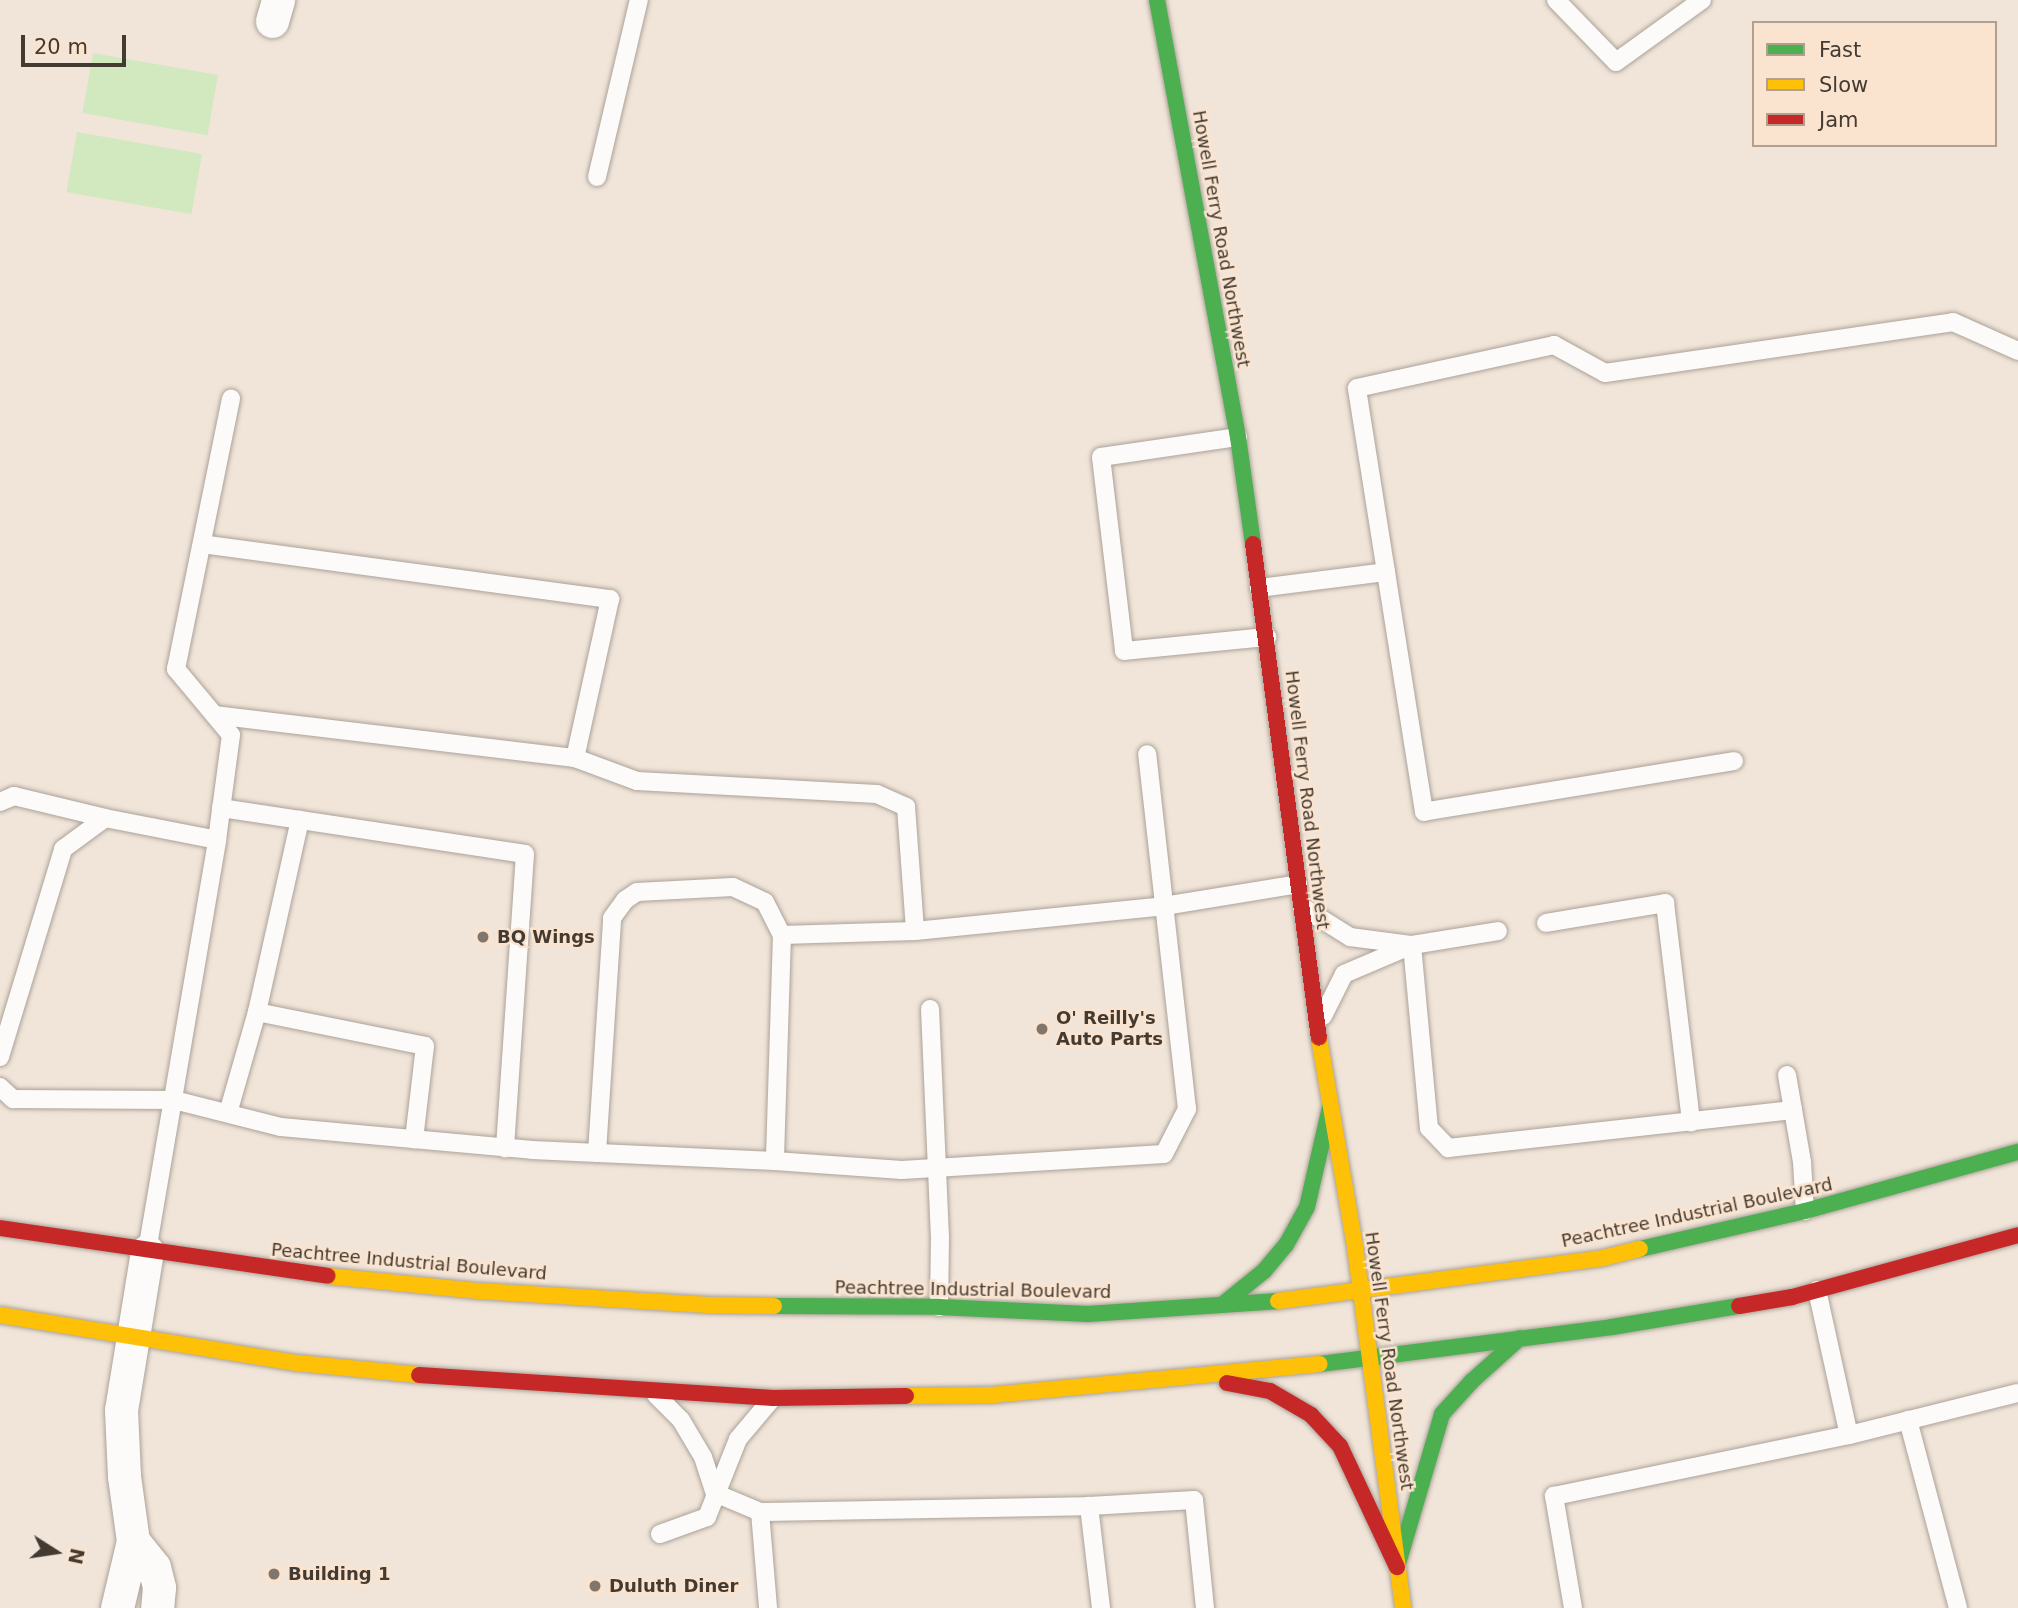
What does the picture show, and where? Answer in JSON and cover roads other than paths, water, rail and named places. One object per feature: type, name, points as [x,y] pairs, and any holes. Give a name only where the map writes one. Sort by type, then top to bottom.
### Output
[{"type":"main road","name":"Howell Ferry Road Northwest","points":[[1157,0],[1238,438],[1267,637],[1317,1028],[1362,1291],[1404,1608]]},
{"type":"main road","points":[[1223,1305],[1264,1271],[1286,1245],[1307,1207],[1331,1107]]},
{"type":"main road","name":"Peachtree Industrial Boulevard","points":[[0,1227],[305,1274],[479,1290],[709,1305],[939,1307],[1088,1314],[1314,1298],[1603,1258],[1805,1211],[2018,1152]]},
{"type":"main road","points":[[0,1315],[132,1339],[297,1363],[490,1382],[773,1398],[992,1395],[1198,1377],[1625,1325],[1792,1297],[2018,1235]]},
{"type":"main road","points":[[1397,1567],[1442,1414],[1472,1381],[1520,1338]]},
{"type":"main road","points":[[1198,1377],[1270,1391],[1311,1415],[1340,1446],[1397,1567]]},
{"type":"street","points":[[117,1608],[133,1541],[124,1476],[121,1410],[147,1251]]},
{"type":"street","points":[[133,1541],[153,1567],[159,1587],[158,1608]]},
{"type":"lane","points":[[597,177],[639,0]]},
{"type":"lane","points":[[1556,0],[1616,62],[1702,0]]},
{"type":"lane","points":[[1734,761],[1424,813],[1357,388],[1554,345],[1605,373],[1953,322],[2018,351]]},
{"type":"lane","points":[[147,1251],[218,840],[231,735],[176,669],[231,399]]},
{"type":"lane","points":[[1238,438],[1101,457],[1124,651],[1267,637]]},
{"type":"lane","points":[[202,544],[610,599],[575,758]]},
{"type":"lane","points":[[1259,588],[1386,572]]},
{"type":"lane","points":[[215,715],[575,758],[638,781],[877,794],[906,807],[915,931]]},
{"type":"lane","points":[[4,1094],[174,1100],[281,1127],[505,1148],[902,1170],[1164,1154],[1187,1109],[1147,754]]},
{"type":"lane","points":[[0,803],[14,796],[105,818],[218,840]]},
{"type":"lane","points":[[221,808],[525,854],[505,1148]]},
{"type":"lane","points":[[0,1057],[63,849],[105,818]]},
{"type":"lane","points":[[228,1113],[257,1012],[300,820]]},
{"type":"lane","points":[[782,936],[915,931],[1164,906],[1298,884]]},
{"type":"lane","points":[[597,1153],[612,918],[625,900],[637,892],[733,887],[765,902],[782,936],[775,1161]]},
{"type":"lane","points":[[1546,922],[1665,903],[1690,1122]]},
{"type":"lane","points":[[1301,906],[1350,937],[1412,945]]},
{"type":"lane","points":[[1317,1028],[1344,974],[1412,945],[1498,931]]},
{"type":"lane","points":[[1412,945],[1429,1128],[1448,1148],[1793,1110]]},
{"type":"lane","points":[[930,1009],[937,1168],[939,1307]]},
{"type":"lane","points":[[257,1012],[425,1046],[414,1139]]},
{"type":"lane","points":[[1787,1075],[1802,1162],[1805,1211]]},
{"type":"lane","points":[[1817,1290],[1850,1435]]},
{"type":"lane","points":[[654,1393],[681,1420],[703,1457],[715,1493],[760,1512],[1089,1506],[1194,1500],[1205,1608]]},
{"type":"lane","points":[[1573,1608],[1554,1496],[1850,1435],[2018,1393]]},
{"type":"lane","points":[[660,1534],[707,1517],[738,1439],[773,1398]]},
{"type":"lane","points":[[1909,1420],[1958,1608]]},
{"type":"lane","points":[[1089,1506],[1101,1608]]},
{"type":"lane","points":[[760,1512],[768,1608]]},
{"type":"place","name":"BQ Wings","points":[[483,937]]},
{"type":"place","name":"O' Reilly's Auto Parts","points":[[1042,1029]]},
{"type":"place","name":"Building 1","points":[[274,1574]]},
{"type":"place","name":"Duluth Diner","points":[[595,1586]]}]
